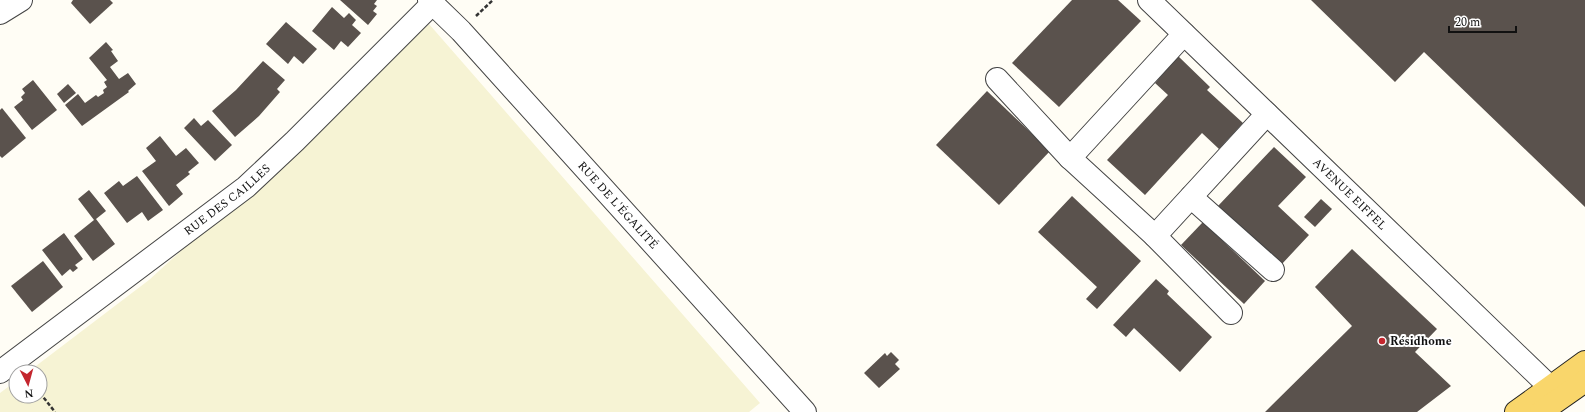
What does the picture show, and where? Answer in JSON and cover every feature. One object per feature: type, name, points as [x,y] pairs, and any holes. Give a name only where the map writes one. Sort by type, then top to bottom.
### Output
[{"type":"main road","points":[[1516,412],[1585,362]]},
{"type":"main road","points":[[1541,412],[1585,381]]},
{"type":"street","points":[[0,13],[21,0]]},
{"type":"street","name":"AVENUE EIFFEL","points":[[1149,0],[1550,387]]},
{"type":"street","name":"RUE DES CAILLES","points":[[0,372],[246,186],[295,141],[431,2]]},
{"type":"street","name":"RUE DE L'ÉGALITÉ","points":[[431,2],[461,31],[805,412]]},
{"type":"street","points":[[1070,158],[1184,34]]},
{"type":"street","points":[[997,79],[1070,158],[1155,236],[1231,313]]},
{"type":"street","points":[[1155,236],[1268,114]]},
{"type":"street","points":[[1191,197],[1273,270]]},
{"type":"path","points":[[48,403],[55,412]]},
{"type":"shaded area","points":[[429,24],[760,403],[749,412],[0,412],[0,393],[8,387],[8,404],[48,404],[48,364],[39,364],[149,280]]},
{"type":"building","points":[[73,0],[110,0],[113,3],[90,24],[71,3]]},
{"type":"building","points":[[340,0],[377,0],[374,4],[377,6],[373,11],[377,14],[368,25]]},
{"type":"building","points":[[1072,0],[1118,0],[1141,21],[1059,107],[1012,63]]},
{"type":"building","points":[[1311,0],[1585,0],[1585,207],[1424,52],[1395,82]]},
{"type":"building","points":[[332,7],[344,18],[349,13],[356,20],[352,25],[361,33],[348,47],[341,41],[334,50],[312,31]]},
{"type":"building","points":[[286,22],[317,49],[303,64],[294,56],[288,64],[266,44]]},
{"type":"building","points":[[106,42],[113,50],[111,51],[118,61],[110,67],[119,79],[128,73],[136,84],[128,91],[129,92],[82,126],[65,105],[78,94],[85,103],[96,95],[98,97],[104,93],[103,90],[107,87],[104,82],[107,80],[89,58]]},
{"type":"building","points":[[1178,56],[1210,87],[1207,90],[1243,123],[1219,149],[1202,133],[1145,195],[1107,160],[1168,95],[1155,83]]},
{"type":"building","points":[[263,61],[285,80],[277,89],[280,92],[259,116],[235,137],[212,111],[236,90]]},
{"type":"building","points":[[33,80],[57,110],[32,130],[14,107],[23,100],[21,97],[25,93],[22,89]]},
{"type":"building","points":[[68,84],[76,93],[64,103],[57,94]]},
{"type":"building","points":[[987,91],[1050,151],[999,205],[936,145]]},
{"type":"building","points":[[2,108],[26,138],[2,158],[0,156],[0,110]]},
{"type":"building","points":[[194,118],[201,126],[208,120],[232,145],[215,161],[184,128]]},
{"type":"building","points":[[160,136],[176,156],[186,148],[199,163],[188,172],[190,174],[176,185],[183,194],[169,206],[142,171],[156,161],[146,148]]},
{"type":"building","points":[[1274,147],[1306,177],[1278,206],[1309,235],[1281,265],[1218,206]]},
{"type":"building","points":[[137,176],[163,210],[148,221],[142,212],[127,223],[104,193],[119,181],[123,186]]},
{"type":"building","points":[[89,190],[106,211],[96,219],[115,244],[93,261],[74,236],[94,220],[78,199]]},
{"type":"building","points":[[1072,196],[1141,261],[1097,309],[1086,299],[1097,287],[1038,232]]},
{"type":"building","points":[[1321,199],[1332,209],[1315,227],[1304,217]]},
{"type":"building","points":[[1203,222],[1265,281],[1244,304],[1181,245]]},
{"type":"building","points":[[64,233],[83,259],[75,265],[78,268],[73,272],[70,269],[62,276],[42,250]]},
{"type":"building","name":"Résidhome","points":[[1352,249],[1437,329],[1415,352],[1451,386],[1417,412],[1265,412],[1352,326],[1315,287]]},
{"type":"building","points":[[43,261],[63,287],[32,312],[11,286]]},
{"type":"building","points":[[1156,279],[1169,291],[1167,294],[1212,337],[1180,372],[1134,328],[1126,337],[1113,325]]},
{"type":"building","points":[[891,352],[899,360],[895,364],[900,369],[879,388],[864,373],[885,353],[887,356]]},
{"type":"place","name":"Résidhome","points":[[1382,341]]}]
